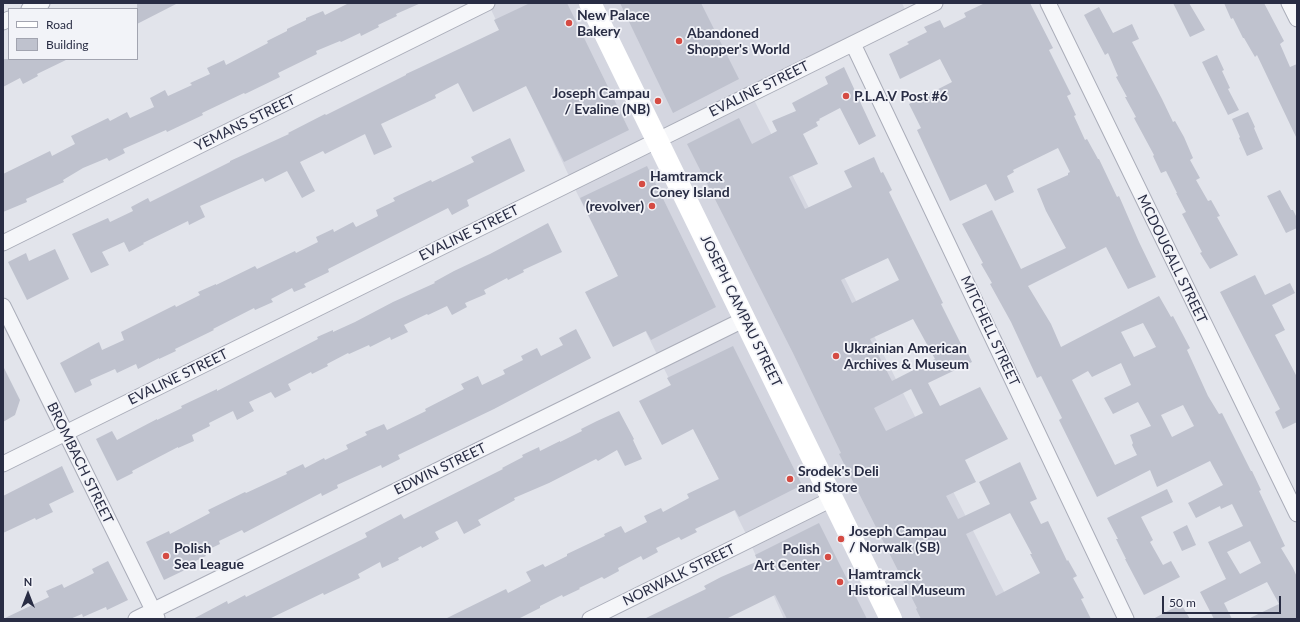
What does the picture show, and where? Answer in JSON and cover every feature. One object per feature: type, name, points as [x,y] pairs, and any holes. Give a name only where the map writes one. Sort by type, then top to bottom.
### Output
[{"type":"street","points":[[31,8],[42,3]]},
{"type":"street","name":"YEMANS STREET","points":[[3,243],[487,3]]},
{"type":"street","name":"JOSEPH CAMPAU STREET","points":[[590,3],[891,619]]},
{"type":"street","name":"EVALINE STREET","points":[[3,464],[935,3]]},
{"type":"street","name":"MCDOUGALL STREET","points":[[1048,3],[1297,514]]},
{"type":"street","points":[[1289,3],[1297,19]]},
{"type":"street","name":"MITCHELL STREET","points":[[853,44],[1126,619]]},
{"type":"street","name":"BROMBACH STREET","points":[[3,306],[156,615]]},
{"type":"street","name":"EDWIN STREET","points":[[136,619],[156,615],[745,319]]},
{"type":"street","name":"NORWALK STREET","points":[[590,619],[832,499]]},
{"type":"shaded area","points":[[488,3],[902,3],[908,16],[751,94],[1018,619],[784,619],[748,538],[576,191]]},
{"type":"building","points":[[137,3],[178,3],[138,23]]},
{"type":"building","points":[[349,3],[421,3],[396,14],[397,16],[378,25],[379,27],[361,36],[360,33],[316,51],[317,54],[278,73],[280,77],[202,113],[203,115],[167,132],[166,130],[123,149],[125,153],[109,161],[107,158],[83,168],[63,180],[64,182],[26,199],[27,202],[3,212],[3,174],[50,151],[52,156],[75,144],[71,136],[108,118],[110,121],[127,112],[130,118],[154,107],[150,98],[165,90],[168,96],[192,85],[190,83],[210,74],[207,68],[224,60],[226,65],[268,43],[267,41],[306,20],[306,18],[323,11],[325,15]]},
{"type":"building","points":[[530,3],[567,3],[629,130],[564,162],[526,86],[473,112],[458,83],[435,95],[436,98],[381,124],[392,147],[374,155],[365,134],[325,154],[323,151],[300,162],[315,191],[302,198],[287,171],[265,182],[263,178],[200,206],[205,217],[189,225],[188,221],[143,243],[144,244],[129,252],[124,242],[102,252],[109,265],[91,273],[72,234],[108,218],[110,222],[133,211],[131,207],[148,198],[150,202],[230,161],[289,134],[288,133],[406,74],[499,30],[494,20]]},
{"type":"building","name":"Abandoned Shopper's World","points":[[620,3],[701,3],[739,79],[673,113]]},
{"type":"building","points":[[985,3],[1030,3],[1053,48],[1049,50],[1071,94],[1067,96],[1085,140],[1087,139],[1099,159],[1117,197],[1119,196],[1156,277],[1128,289],[1106,247],[1028,286],[1051,324],[1061,347],[1159,296],[1171,317],[1173,316],[1190,348],[1187,350],[1208,396],[1219,414],[1222,413],[1252,471],[1261,490],[1259,491],[1285,546],[1281,548],[1297,577],[1297,619],[1248,619],[1279,604],[1267,582],[1224,603],[1232,619],[1214,619],[1200,592],[1226,579],[1208,542],[1243,526],[1232,504],[1221,509],[1220,506],[1196,518],[1188,503],[1223,485],[1210,461],[1157,487],[1150,470],[1097,497],[1059,420],[1062,418],[1041,376],[1037,378],[1011,322],[990,284],[992,283],[981,264],[983,263],[962,224],[992,210],[1021,269],[1066,248],[1046,211],[1037,189],[1068,175],[1070,172],[1058,148],[1013,170],[1014,172],[1007,176],[1014,192],[995,201],[986,184],[950,201],[917,130],[921,128],[909,104],[952,82],[940,59],[900,79],[889,54],[909,44],[907,42],[927,32],[924,27],[940,20],[944,28],[966,17],[964,13]],"holes":[[[1143,323],[1156,347],[1134,357],[1121,332]],[[1121,363],[1131,385],[1104,398],[1113,414],[1138,402],[1151,426],[1130,435],[1133,443],[1132,445],[1137,455],[1115,465],[1072,380],[1088,371],[1092,377]],[[1183,405],[1194,426],[1172,437],[1161,415]],[[1250,541],[1261,563],[1240,574],[1227,552]]]},
{"type":"building","points":[[1173,3],[1189,3],[1205,30],[1190,37]]},
{"type":"building","points":[[1224,3],[1264,3],[1284,41],[1280,44],[1290,67],[1297,64],[1297,139],[1257,55],[1255,57],[1233,18],[1231,19]]},
{"type":"building","points":[[1099,7],[1113,33],[1132,24],[1139,39],[1132,42],[1173,122],[1175,121],[1184,137],[1193,158],[1190,160],[1200,178],[1196,180],[1208,201],[1211,200],[1220,216],[1217,217],[1238,255],[1210,269],[1200,253],[1202,252],[1182,214],[1186,212],[1166,171],[1161,173],[1153,156],[1154,155],[1134,118],[1136,117],[1116,77],[1118,76],[1108,53],[1105,55],[1084,15]]},
{"type":"building","points":[[1217,55],[1224,70],[1222,71],[1230,88],[1228,89],[1239,110],[1228,115],[1202,62]]},
{"type":"building","points":[[3,59],[66,60],[37,74],[38,76],[23,84],[20,78],[3,87]]},
{"type":"building","points":[[844,67],[876,136],[859,145],[840,108],[819,119],[820,120],[816,122],[818,126],[803,134],[818,164],[789,177],[805,209],[852,187],[844,171],[874,157],[881,173],[883,172],[892,190],[889,192],[943,303],[941,304],[962,346],[964,345],[972,362],[928,383],[940,406],[980,387],[1008,439],[965,460],[976,482],[946,496],[958,519],[990,504],[979,482],[1020,462],[1037,499],[1030,502],[1041,524],[1048,521],[1067,561],[1068,560],[1077,576],[1073,578],[1084,598],[1081,599],[1091,619],[921,619],[916,609],[917,608],[839,454],[841,453],[793,353],[687,144],[739,118],[752,144],[777,131],[772,121],[796,111],[792,103],[828,84],[825,77]],"holes":[[[888,258],[899,280],[852,303],[841,280]],[[913,319],[935,359],[892,381],[870,339]],[[911,389],[923,413],[886,431],[874,408]],[[1010,513],[1032,554],[1030,554],[1040,573],[996,596],[966,534]]]},
{"type":"building","points":[[1248,112],[1263,149],[1247,156],[1232,119]]},
{"type":"building","points":[[510,138],[525,171],[467,200],[469,206],[452,215],[448,208],[328,269],[329,272],[304,284],[306,287],[294,292],[292,288],[271,299],[273,302],[255,310],[254,308],[175,349],[176,351],[138,369],[136,364],[117,373],[115,369],[90,380],[92,385],[75,393],[60,363],[99,342],[102,350],[124,340],[121,332],[175,305],[176,307],[200,295],[198,292],[255,266],[257,269],[295,251],[296,253],[318,242],[316,237],[333,229],[334,232],[353,222],[356,227],[378,216],[376,210],[395,201],[393,198],[431,180],[432,182],[474,162],[471,157]]},
{"type":"building","points":[[647,166],[716,307],[651,340],[646,331],[613,347],[585,292],[618,276],[580,198]]},
{"type":"building","points":[[1280,190],[1297,218],[1297,228],[1286,233],[1267,196]]},
{"type":"building","points":[[548,223],[562,252],[523,270],[524,272],[508,280],[507,278],[484,290],[486,294],[465,303],[467,307],[452,315],[447,306],[428,315],[427,314],[404,325],[408,332],[391,340],[390,337],[370,347],[369,345],[349,354],[348,353],[327,364],[328,366],[312,374],[311,372],[288,384],[291,390],[275,398],[271,392],[249,402],[254,411],[237,420],[233,411],[209,423],[210,426],[192,435],[194,441],[178,447],[132,471],[133,473],[117,481],[96,439],[112,431],[117,440],[182,408],[181,406],[217,389],[217,391],[318,339],[317,337],[333,330],[333,332],[355,322],[393,302],[435,283],[434,282],[454,271],[490,254]]},
{"type":"building","points":[[55,249],[69,279],[27,300],[8,262],[26,253],[29,261]]},
{"type":"building","points":[[1255,275],[1265,295],[1290,283],[1295,293],[1272,305],[1285,330],[1275,335],[1297,377],[1297,422],[1283,429],[1275,412],[1280,409],[1220,292]]},
{"type":"building","points":[[576,329],[591,358],[494,409],[398,455],[400,459],[382,468],[381,465],[337,485],[338,488],[322,496],[321,493],[244,533],[242,530],[219,541],[220,544],[203,552],[206,556],[185,566],[187,569],[164,580],[146,542],[169,531],[170,534],[210,513],[208,510],[287,474],[286,472],[303,464],[305,468],[324,458],[325,460],[348,449],[346,445],[367,435],[365,432],[384,424],[387,430],[426,411],[425,409],[464,389],[461,384],[478,376],[482,385],[505,374],[503,370],[523,360],[521,356],[537,348],[541,356],[563,345],[559,338]]},
{"type":"building","points":[[733,346],[802,485],[739,517],[735,510],[695,529],[697,532],[681,540],[679,537],[656,548],[658,552],[643,560],[641,556],[618,568],[619,571],[604,579],[602,577],[563,597],[562,595],[518,619],[445,619],[506,589],[508,593],[531,581],[526,572],[543,564],[545,567],[567,556],[567,554],[605,536],[604,534],[621,526],[625,533],[647,522],[644,516],[661,508],[663,512],[689,498],[687,494],[719,479],[693,429],[662,445],[639,401],[671,385],[667,378]]},
{"type":"building","points":[[3,366],[20,400],[15,415],[3,422]]},
{"type":"building","points":[[619,411],[634,439],[633,440],[642,459],[625,466],[617,450],[598,461],[596,459],[549,483],[514,498],[515,500],[478,520],[481,525],[464,534],[457,521],[435,532],[439,539],[422,548],[421,546],[398,558],[399,560],[382,568],[380,562],[358,574],[360,578],[324,595],[323,593],[269,619],[193,619],[227,601],[228,604],[245,595],[246,597],[367,537],[365,533],[401,514],[404,519],[503,469],[502,468],[523,457],[522,455],[539,447],[540,451],[560,442],[582,431],[581,429]]},
{"type":"building","points":[[62,466],[74,492],[49,504],[53,512],[36,520],[35,518],[3,533],[3,496]]},
{"type":"building","points":[[1167,489],[1173,502],[1141,517],[1153,540],[1150,542],[1163,565],[1171,561],[1180,577],[1144,595],[1125,559],[1116,539],[1118,539],[1107,518]]},
{"type":"building","points":[[819,523],[867,619],[787,619],[775,595],[726,619],[644,619],[706,589],[704,586],[721,577],[758,561],[755,555]]},
{"type":"building","points":[[1187,525],[1196,545],[1182,551],[1173,532]]},
{"type":"building","points":[[108,561],[128,600],[107,610],[106,607],[83,617],[82,614],[70,619],[3,619],[49,597],[46,591],[62,584],[64,588],[94,573],[92,569]]},
{"type":"building","points":[[1181,604],[1190,619],[1153,619]]},
{"type":"place","name":"New Palace Bakery","points":[[569,23]]},
{"type":"place","name":"Abandoned Shopper's World","points":[[679,41]]},
{"type":"place","name":"P.L.A.V Post #6","points":[[846,96]]},
{"type":"place","name":"Joseph Campau / Evaline (NB)","points":[[658,101]]},
{"type":"place","name":"Hamtramck Coney Island","points":[[642,184]]},
{"type":"place","name":"(revolver)","points":[[652,206]]},
{"type":"place","name":"Ukrainian American Archives & Museum","points":[[836,356]]},
{"type":"place","name":"Srodek's Deli and Store","points":[[790,479]]},
{"type":"place","name":"Joseph Campau / Norwalk (SB)","points":[[841,539]]},
{"type":"place","name":"Polish Sea League","points":[[166,556]]},
{"type":"place","name":"Polish Art Center","points":[[828,557]]},
{"type":"place","name":"Hamtramck Historical Museum","points":[[840,582]]}]
